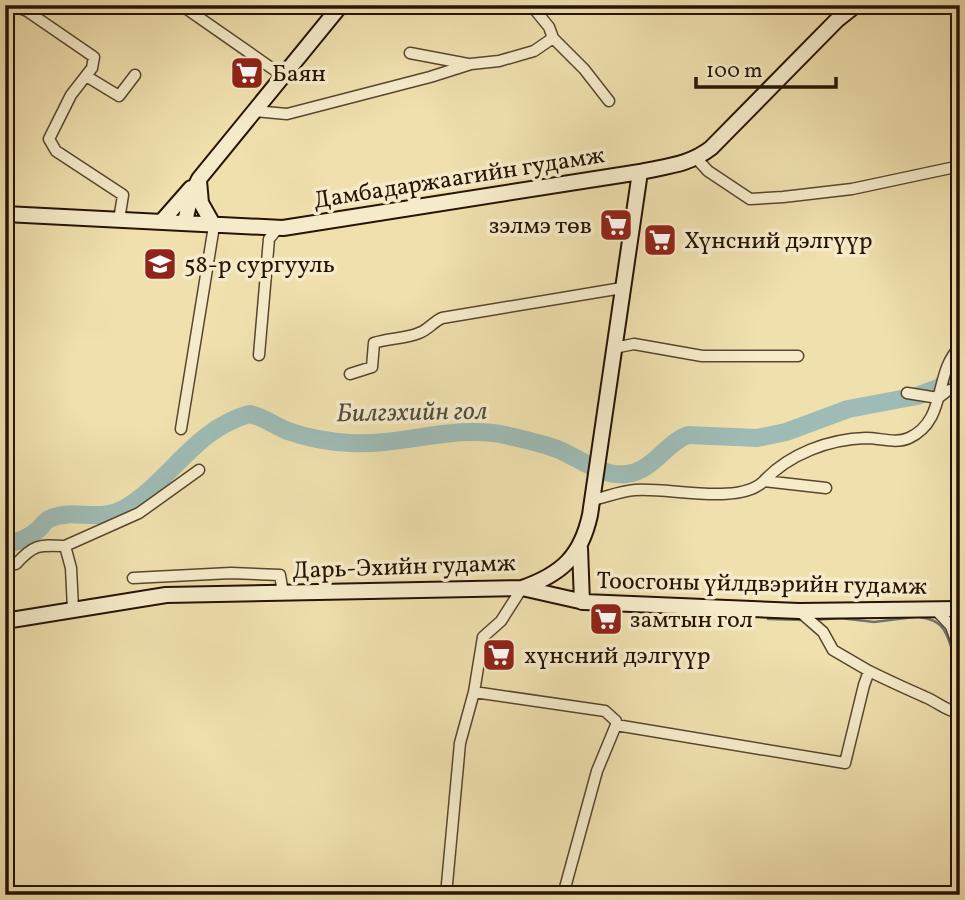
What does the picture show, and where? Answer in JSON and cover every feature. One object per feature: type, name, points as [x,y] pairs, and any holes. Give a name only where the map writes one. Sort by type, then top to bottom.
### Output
[{"type":"main road","points":[[162,221],[341,5]]},
{"type":"main road","name":"Дамбадаржаагийн гудамж","points":[[5,214],[278,228],[640,172],[697,159],[837,20],[856,5]]},
{"type":"main road","name":"Дарь-Эхийн гудамж","points":[[5,621],[166,596],[522,588],[556,572],[580,548],[586,534],[596,483],[640,172]]},
{"type":"main road","points":[[185,222],[191,195],[199,179]]},
{"type":"main road","points":[[199,179],[201,203],[214,226]]},
{"type":"main road","points":[[580,548],[579,579],[582,601]]},
{"type":"main road","name":"Тоосгоны үйлдвэрийн гудамж","points":[[522,588],[582,601],[799,611],[960,610]]},
{"type":"street","points":[[13,5],[27,11],[94,57],[92,68],[71,95],[49,139],[56,151],[123,195],[119,220]]},
{"type":"street","points":[[181,5],[283,76]]},
{"type":"street","points":[[531,5],[549,27],[554,38],[609,100]]},
{"type":"street","points":[[254,111],[287,114],[471,64],[499,61],[534,51],[554,38]]},
{"type":"street","points":[[410,53],[471,64]]},
{"type":"street","points":[[86,76],[119,96],[135,75]]},
{"type":"street","points":[[697,159],[708,171],[750,199],[852,189],[960,166]]},
{"type":"street","points":[[181,429],[214,226]]},
{"type":"street","points":[[259,355],[269,239],[278,228]]},
{"type":"street","points":[[350,374],[372,367],[374,343],[417,334],[442,318],[622,288]]},
{"type":"street","points":[[614,348],[634,344],[702,356],[798,356]]},
{"type":"street","points":[[593,500],[635,490],[699,493],[737,492],[758,488],[783,464],[807,450],[865,438],[908,439],[926,425],[937,409],[947,365],[960,347]]},
{"type":"street","points":[[907,393],[939,395],[960,387]]},
{"type":"street","points":[[5,563],[16,564],[27,551],[35,547],[65,546],[139,513],[199,470]]},
{"type":"street","points":[[764,481],[826,488]]},
{"type":"street","points":[[65,546],[71,568],[74,609]]},
{"type":"street","points":[[133,578],[231,573],[280,575],[283,593]]},
{"type":"street","points":[[446,895],[460,743],[474,692],[483,637],[501,621],[522,588]]},
{"type":"street","points":[[935,609],[951,626],[960,652]]},
{"type":"street","points":[[799,611],[823,632],[833,650],[900,687],[928,697],[944,709],[960,713]]},
{"type":"street","points":[[616,726],[845,763],[869,671]]},
{"type":"street","points":[[474,692],[605,711],[615,721],[616,726],[597,771],[563,895]]},
{"type":"waterway","name":"Билгэхийн гол","points":[[5,544],[27,537],[46,521],[60,515],[106,514],[125,508],[156,484],[212,432],[249,414],[295,433],[343,442],[370,443],[467,432],[505,435],[557,449],[607,473],[626,474],[644,468],[688,435],[757,438],[786,432],[848,409],[917,396],[938,388],[960,371]]},
{"type":"waterway","points":[[814,620],[840,618],[874,622],[922,616]]},
{"type":"waterway","points":[[920,617],[931,620],[943,629],[960,667]]},
{"type":"waterway","points":[[768,619],[804,620]]},
{"type":"place","name":"Баян","points":[[247,73]]},
{"type":"place","name":"зэлмэ төв","points":[[616,225]]},
{"type":"place","name":"Хүнсний дэлгүүр","points":[[660,240]]},
{"type":"place","name":"58-р сургууль","points":[[160,264]]},
{"type":"place","name":"замтын гол","points":[[606,619]]},
{"type":"place","name":"хүнсний дэлгүүр","points":[[499,655]]}]
